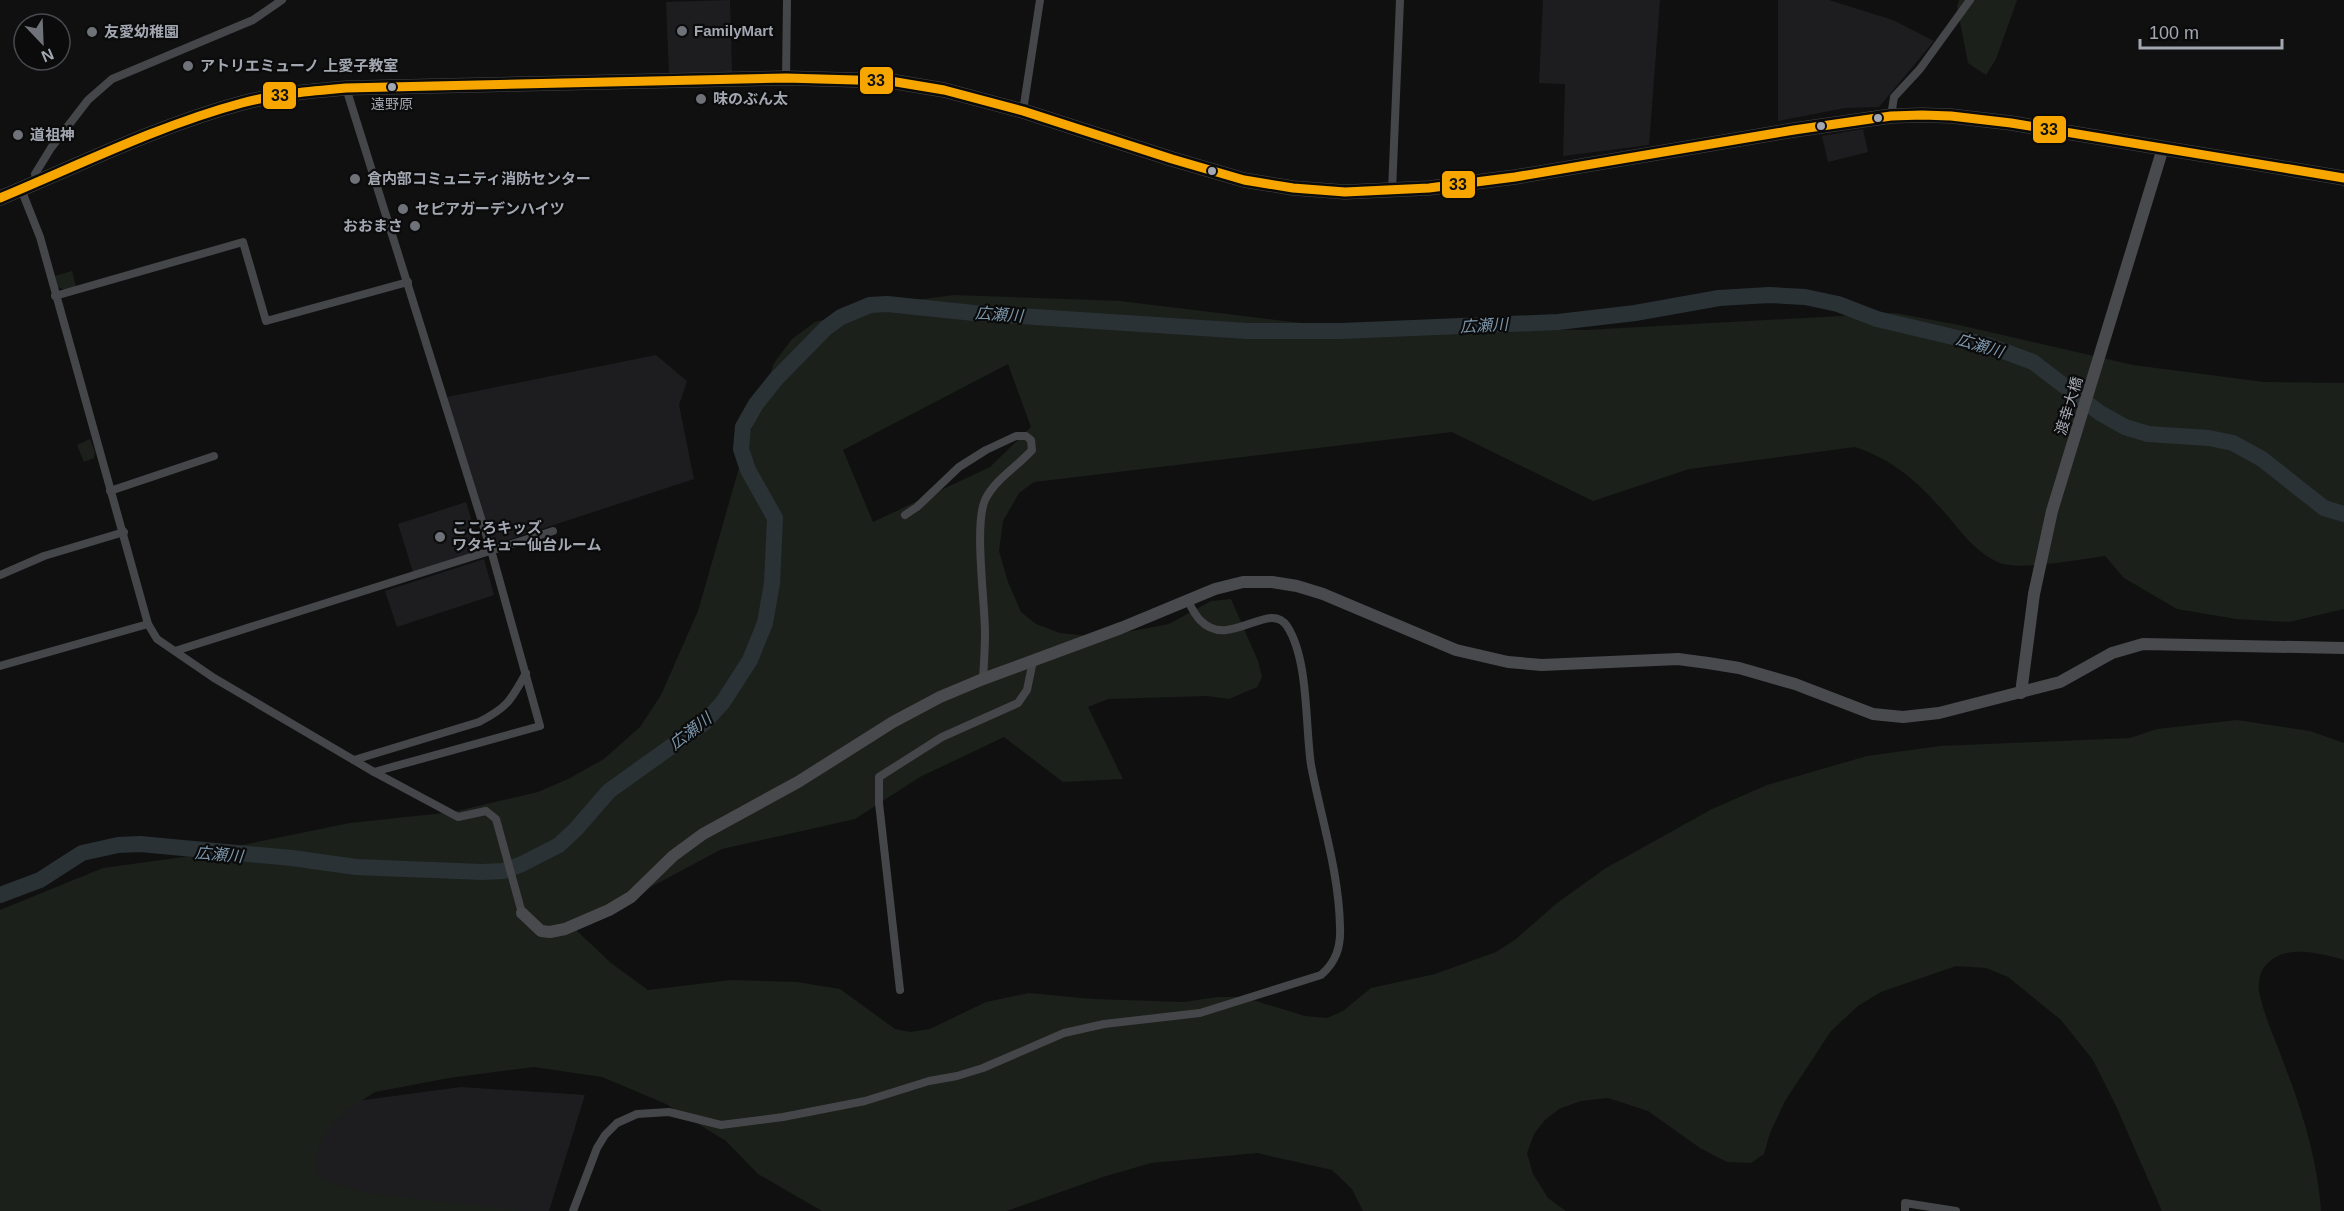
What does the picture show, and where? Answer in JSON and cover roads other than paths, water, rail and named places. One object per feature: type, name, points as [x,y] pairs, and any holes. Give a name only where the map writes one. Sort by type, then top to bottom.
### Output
[{"type":"highway","points":[[0,198],[203,115],[284,94],[346,87],[786,78],[890,81],[944,90],[1023,111],[1244,180],[1332,192],[1392,192],[1515,177],[1891,116],[1951,116],[2001,121],[2344,178]]},
{"type":"street","points":[[38,182],[35,174],[51,148],[88,100],[112,79],[253,20],[282,0]]},
{"type":"street","points":[[786,78],[787,0]]},
{"type":"street","points":[[1023,111],[1040,0]]},
{"type":"street","points":[[1392,192],[1400,0]]},
{"type":"street","points":[[1891,116],[1894,97],[1920,69],[1970,0]]},
{"type":"street","points":[[346,87],[491,550],[540,726],[374,772]]},
{"type":"street","name":"渡幸大橋","points":[[2021,693],[2034,594],[2055,503],[2163,148]]},
{"type":"street","points":[[21,189],[40,237],[148,624],[157,639],[214,678],[374,772],[458,817],[486,811],[496,819],[500,828],[522,913],[541,931],[550,933],[609,910],[631,897],[673,856],[703,834],[798,782],[893,722],[940,698],[983,679],[1215,589],[1243,582],[1272,582],[1323,594],[1474,656],[1542,665],[1678,659],[1708,663],[1739,668],[1795,684],[1858,710],[1888,716],[1939,713],[2021,693],[2060,682],[2112,653],[2144,644],[2344,648]]},
{"type":"street","points":[[55,296],[243,242],[266,321],[408,282]]},
{"type":"street","points":[[905,515],[959,467],[986,450],[1016,436],[1026,436],[1031,440],[1032,450],[995,486],[986,498],[982,512],[980,532],[985,634],[983,679]]},
{"type":"street","points":[[110,491],[214,456]]},
{"type":"street","points":[[175,651],[553,531]]},
{"type":"street","points":[[0,575],[44,556],[124,532]]},
{"type":"street","points":[[573,1211],[597,1148],[605,1135],[617,1123],[637,1114],[669,1112],[721,1125],[783,1117],[865,1101],[929,1081],[983,1068],[1064,1033],[1104,1024],[1200,1013],[1321,975],[1331,966],[1338,950],[1341,928],[1336,888],[1311,762],[1302,674],[1297,650],[1287,625],[1278,619],[1269,617],[1231,631],[1220,630],[1201,622],[1188,601]]},
{"type":"street","points":[[0,666],[148,624]]},
{"type":"street","points":[[900,990],[879,803],[879,777],[942,737],[1018,703],[1027,690],[1033,661]]},
{"type":"street","points":[[354,760],[479,722],[495,714],[509,703],[526,673]]},
{"type":"street","points":[[1905,1211],[1905,1203],[1956,1211]]},
{"type":"waterway","name":"広瀬川","points":[[0,895],[40,880],[82,853],[118,845],[140,844],[292,858],[356,867],[482,872],[503,871],[559,845],[609,791],[704,723],[723,702],[750,660],[765,623],[772,583],[775,518],[748,470],[741,449],[743,427],[756,404],[776,379],[826,328],[841,317],[870,305],[887,304],[974,313],[1247,331],[1341,331],[1558,322],[1635,313],[1719,298],[1769,295],[1805,297],[1838,304],[1877,319],[1987,345],[2033,362],[2100,413],[2125,427],[2148,434],[2209,438],[2233,443],[2262,459],[2324,508],[2344,514]]},
{"type":"place","name":"FamilyMart","points":[[682,31]]},
{"type":"place","name":"友愛幼稚園","points":[[92,32]]},
{"type":"place","name":"アトリエミューノ 上愛子教室","points":[[188,66]]},
{"type":"place","name":"遠野原","points":[[392,87]]},
{"type":"place","name":"味のぶん太","points":[[701,99]]},
{"type":"place","name":"道祖神","points":[[18,135]]},
{"type":"place","name":"倉内部コミュニティ消防センター","points":[[355,179]]},
{"type":"place","name":"セピアガーデンハイツ","points":[[403,209]]},
{"type":"place","name":"おおまさ","points":[[415,226]]},
{"type":"place","name":"こころキッズ ワタキュー仙台ルーム","points":[[440,537]]}]
